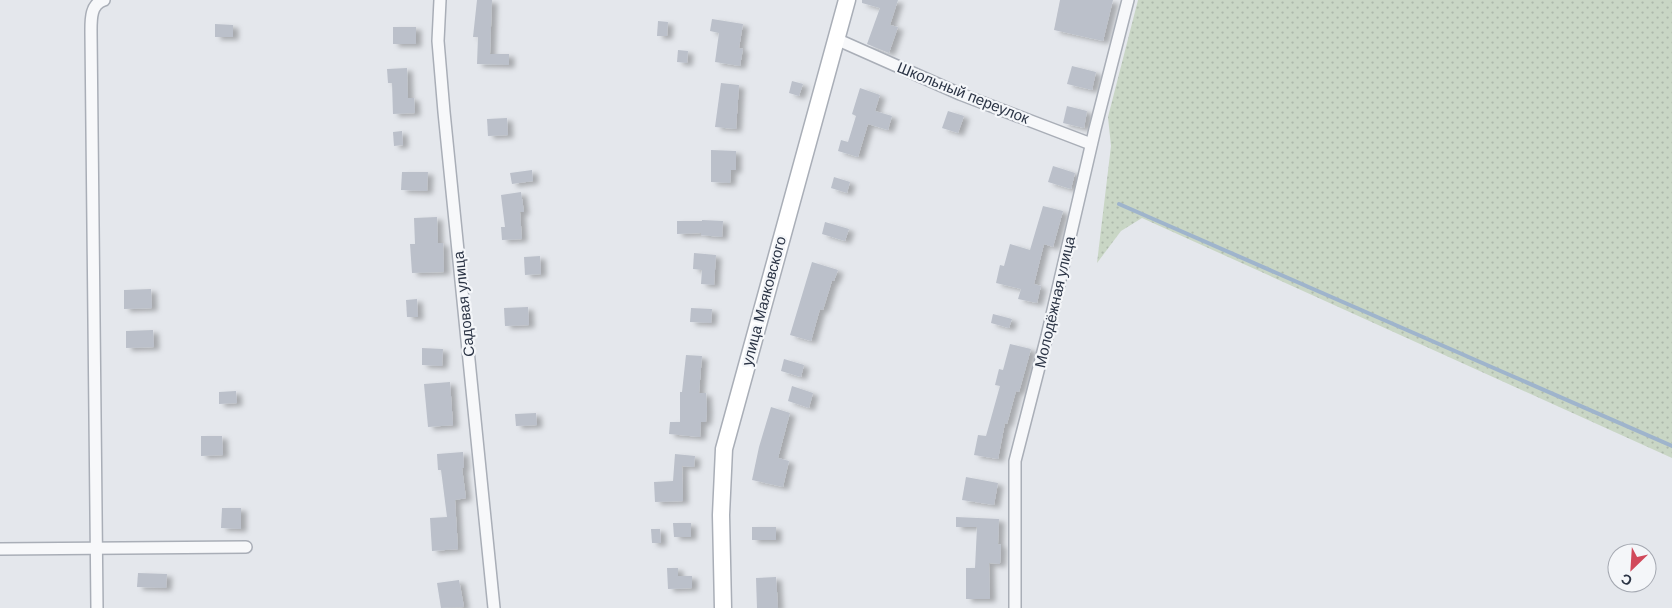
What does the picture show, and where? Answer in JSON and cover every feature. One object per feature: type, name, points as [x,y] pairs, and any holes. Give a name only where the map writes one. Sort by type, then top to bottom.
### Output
[{"type":"street","points":[[97,608],[91,33],[92,12],[100,1],[104,0]]},
{"type":"street","name":"Садовая улица","points":[[440,0],[438,41],[444,112],[494,608]]},
{"type":"street","name":"улица Маяковского","points":[[724,608],[721,515],[724,449],[847,0]]},
{"type":"street","name":"Молодёжная улица","points":[[1015,608],[1016,461],[1128,0]]},
{"type":"street","name":"Школьный переулок","points":[[836,39],[960,94],[1092,144]]},
{"type":"street","points":[[0,549],[246,547]]},
{"type":"green space","points":[[1138,0],[1672,0],[1672,458],[1142,218],[1121,231],[1097,263],[1111,146],[1108,117]]},
{"type":"building","points":[[477,0],[492,0],[490,54],[509,54],[509,65],[477,64],[478,37],[473,37]]},
{"type":"building","points":[[862,0],[898,0],[890,25],[898,27],[889,53],[867,44],[880,8],[862,3]]},
{"type":"building","points":[[1060,0],[1113,0],[1103,41],[1054,30]]},
{"type":"building","points":[[712,19],[743,24],[739,48],[743,49],[740,66],[715,62],[719,33],[710,31]]},
{"type":"building","points":[[658,21],[668,22],[667,36],[657,36]]},
{"type":"building","points":[[215,24],[233,25],[233,37],[215,37]]},
{"type":"building","points":[[393,27],[416,27],[416,44],[393,44]]},
{"type":"building","points":[[678,50],[688,51],[687,63],[677,62]]},
{"type":"building","points":[[1072,66],[1096,72],[1092,90],[1067,84]]},
{"type":"building","points":[[407,68],[408,98],[414,98],[415,113],[393,114],[392,83],[388,83],[387,69]]},
{"type":"building","points":[[792,81],[803,84],[799,96],[789,93]]},
{"type":"building","points":[[721,83],[739,85],[736,129],[715,127]]},
{"type":"building","points":[[860,88],[880,95],[875,111],[892,116],[888,130],[868,124],[858,157],[838,151],[841,140],[848,142],[856,116],[852,114]]},
{"type":"building","points":[[1067,106],[1087,111],[1084,128],[1063,123]]},
{"type":"building","points":[[948,111],[964,116],[958,133],[942,128]]},
{"type":"building","points":[[507,118],[508,135],[488,136],[487,119]]},
{"type":"building","points":[[402,131],[403,145],[394,146],[393,132]]},
{"type":"building","points":[[711,150],[736,151],[736,170],[731,170],[730,183],[711,182]]},
{"type":"building","points":[[1053,166],[1075,173],[1071,189],[1048,182]]},
{"type":"building","points":[[532,170],[533,181],[512,184],[510,173]]},
{"type":"building","points":[[402,172],[428,172],[427,191],[401,190]]},
{"type":"building","points":[[834,177],[850,182],[847,193],[831,188]]},
{"type":"building","points":[[521,192],[524,212],[520,212],[522,239],[502,240],[501,227],[505,227],[501,195]]},
{"type":"building","points":[[1043,206],[1063,211],[1053,247],[1044,244],[1034,284],[1041,286],[1037,303],[1018,299],[1021,289],[996,283],[1000,265],[1004,266],[1010,244],[1030,250]]},
{"type":"building","points":[[437,217],[438,243],[443,243],[444,272],[412,273],[410,244],[415,244],[414,218]]},
{"type":"building","points":[[677,221],[723,221],[722,237],[701,235],[701,233],[677,234]]},
{"type":"building","points":[[825,222],[849,229],[845,241],[822,234]]},
{"type":"building","points":[[694,253],[716,255],[714,285],[701,284],[702,270],[693,269]]},
{"type":"building","points":[[540,256],[541,274],[525,275],[524,257]]},
{"type":"building","points":[[812,262],[838,270],[834,281],[832,281],[823,310],[820,309],[811,341],[790,335]]},
{"type":"building","points":[[151,289],[152,308],[124,309],[124,290]]},
{"type":"building","points":[[417,299],[418,317],[407,317],[406,300]]},
{"type":"building","points":[[528,307],[529,325],[505,326],[504,308]]},
{"type":"building","points":[[691,308],[712,309],[711,323],[690,322]]},
{"type":"building","points":[[993,314],[1012,319],[1009,328],[991,323]]},
{"type":"building","points":[[153,330],[154,347],[126,348],[126,331]]},
{"type":"building","points":[[1010,344],[1031,349],[1019,392],[1016,391],[1007,424],[1005,423],[998,459],[974,455],[978,435],[986,436],[1000,386],[995,385],[999,369],[1003,370]]},
{"type":"building","points":[[422,348],[443,349],[442,366],[422,365]]},
{"type":"building","points":[[686,355],[702,356],[699,393],[706,393],[707,410],[706,422],[701,422],[700,437],[669,434],[670,422],[680,422],[680,392],[682,392]]},
{"type":"building","points":[[784,359],[804,365],[801,377],[781,371]]},
{"type":"building","points":[[450,382],[453,425],[428,427],[424,384]]},
{"type":"building","points":[[792,386],[813,393],[809,408],[788,401]]},
{"type":"building","points":[[236,391],[237,403],[219,404],[219,392]]},
{"type":"building","points":[[771,407],[790,413],[778,458],[789,461],[783,487],[752,480],[759,447]]},
{"type":"building","points":[[536,413],[537,425],[516,426],[515,414]]},
{"type":"building","points":[[201,436],[222,436],[223,455],[201,456]]},
{"type":"building","points":[[463,452],[464,468],[462,468],[466,498],[455,500],[458,549],[432,551],[430,518],[447,517],[441,470],[438,470],[437,454]]},
{"type":"building","points":[[675,454],[695,456],[694,467],[682,466],[683,501],[655,502],[654,482],[673,481]]},
{"type":"building","points":[[966,477],[998,483],[994,505],[962,500]]},
{"type":"building","points":[[222,508],[241,508],[241,529],[221,528]]},
{"type":"building","points":[[956,517],[999,519],[998,544],[1001,545],[1000,564],[989,563],[990,599],[966,599],[966,568],[975,568],[977,527],[956,527]]},
{"type":"building","points":[[673,523],[691,523],[691,537],[674,537]]},
{"type":"building","points":[[752,527],[776,527],[776,540],[752,540]]},
{"type":"building","points":[[651,529],[660,529],[661,543],[652,543]]},
{"type":"building","points":[[667,568],[678,568],[678,576],[692,576],[692,588],[668,589]]},
{"type":"building","points":[[138,573],[167,574],[166,588],[137,587]]},
{"type":"building","points":[[776,577],[778,608],[757,608],[756,578]]},
{"type":"building","points":[[459,580],[464,607],[441,608],[437,583]]},
{"type":"waterway","points":[[1119,204],[1672,446]]}]
